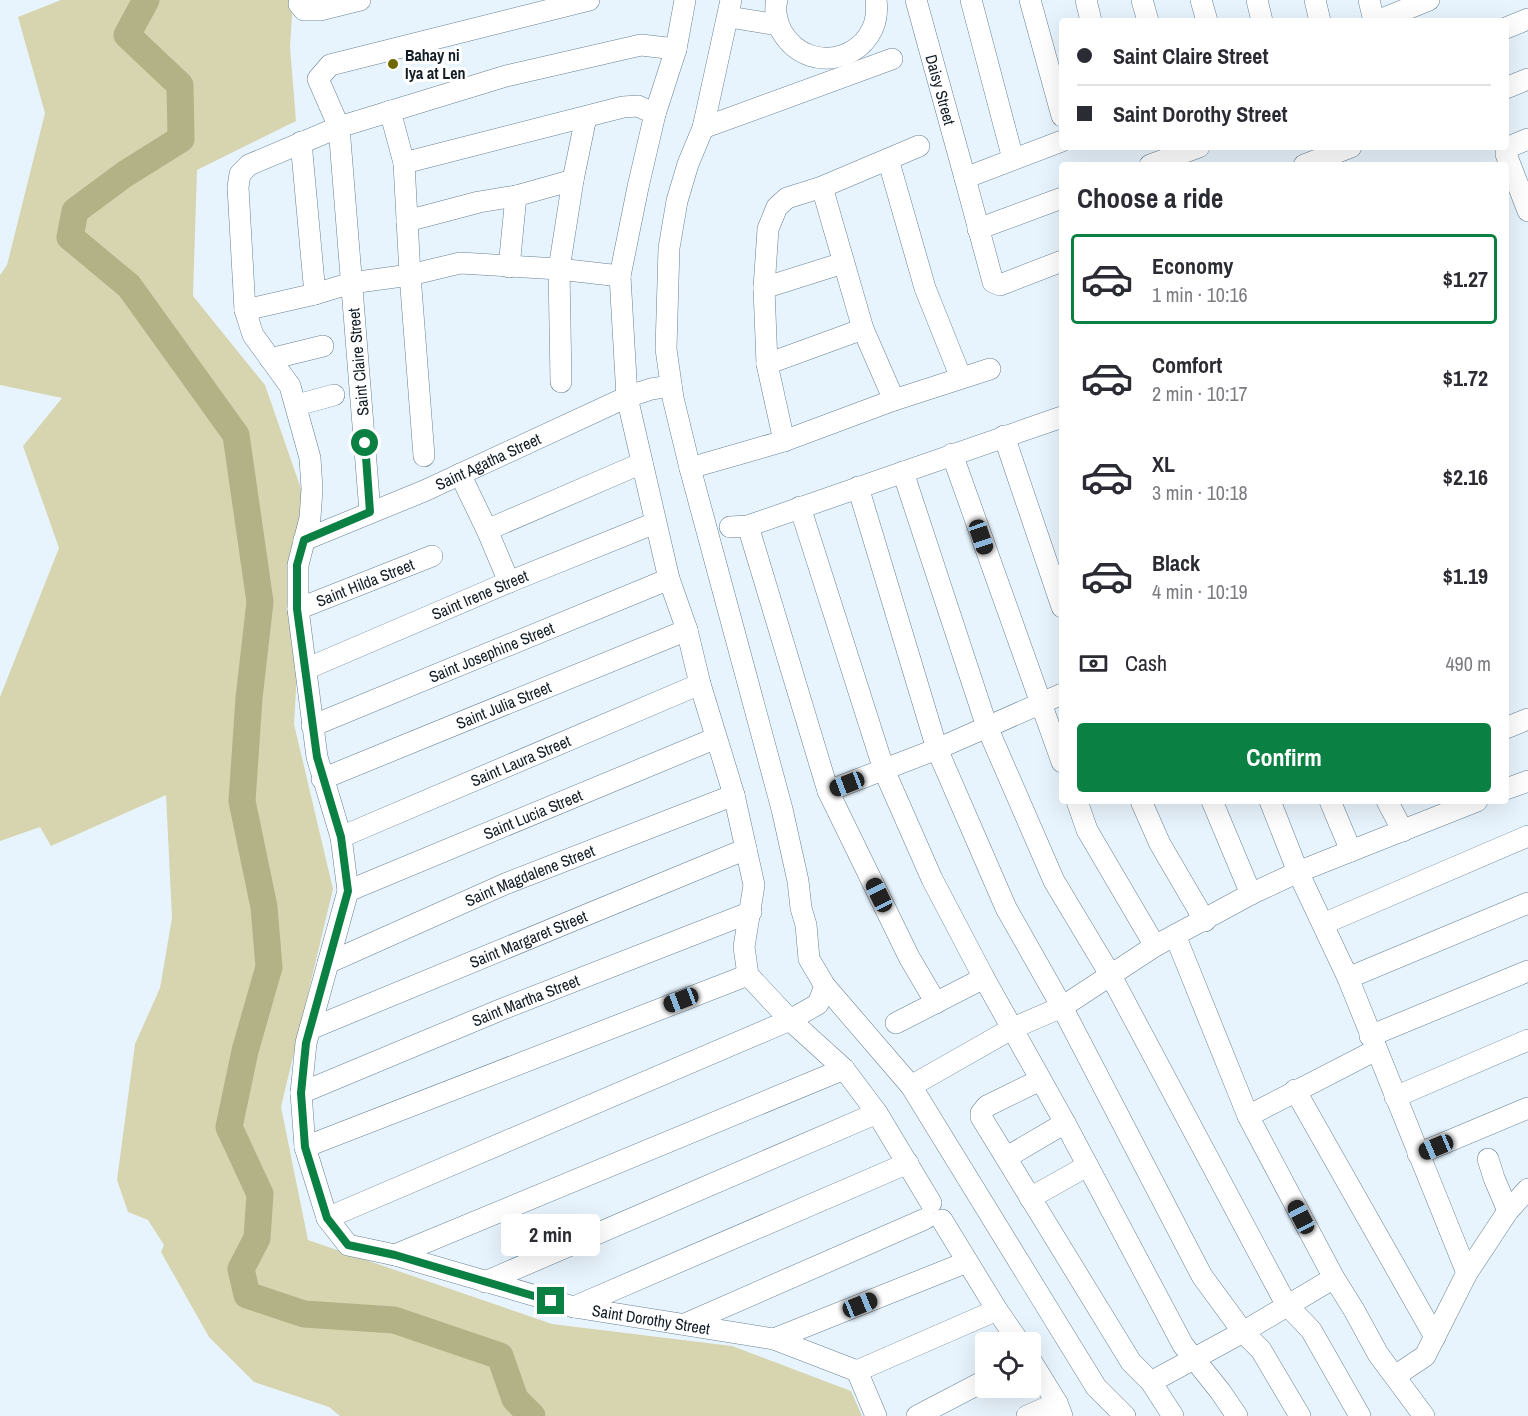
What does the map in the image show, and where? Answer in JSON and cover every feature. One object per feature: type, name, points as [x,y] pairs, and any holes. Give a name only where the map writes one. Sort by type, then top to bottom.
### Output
[{"type":"street","points":[[300,0],[299,4],[304,10],[320,10],[360,0]]},
{"type":"street","name":"Saint Claire Street","points":[[370,512],[339,127],[318,79],[330,65],[589,0]]},
{"type":"street","points":[[685,0],[676,48],[655,114],[620,276],[627,397],[669,579],[687,630],[700,684],[734,795],[754,885],[744,947],[748,975],[790,1020],[844,1069],[878,1113],[908,1163],[933,1214],[1012,1332]]},
{"type":"street","points":[[777,0],[778,25],[788,42],[804,54],[824,59],[843,56],[860,46],[873,30],[878,11],[876,0]]},
{"type":"street","name":"Daisy Street","points":[[916,0],[993,282],[1000,285],[1059,262]]},
{"type":"street","points":[[971,0],[1013,159]]},
{"type":"street","points":[[1030,0],[1059,105]]},
{"type":"street","points":[[1086,0],[1090,18]]},
{"type":"street","points":[[1142,0],[1147,18]]},
{"type":"street","points":[[1201,0],[1206,18]]},
{"type":"street","points":[[1257,0],[1261,18]]},
{"type":"street","points":[[1315,0],[1319,18]]},
{"type":"street","points":[[1369,0],[1375,18]]},
{"type":"street","points":[[1384,18],[1429,0]]},
{"type":"street","points":[[778,25],[730,9],[703,128],[688,164],[677,201],[669,248],[666,349],[671,386],[690,468],[782,809],[806,925],[809,959],[825,986],[911,1086],[1096,1387],[1125,1416]]},
{"type":"street","points":[[1509,27],[1528,19]]},
{"type":"street","points":[[315,294],[301,142],[339,127],[506,76],[641,45],[676,48]]},
{"type":"street","points":[[703,128],[892,58]]},
{"type":"street","points":[[1509,87],[1528,79]]},
{"type":"street","points":[[404,163],[623,107],[638,106],[655,114]]},
{"type":"street","points":[[390,111],[404,163],[424,456]]},
{"type":"street","points":[[561,382],[559,269],[586,117]]},
{"type":"street","points":[[1509,147],[1528,139]]},
{"type":"street","name":"Saint Dorothy Street","points":[[301,142],[249,165],[240,174],[238,187],[245,310],[253,335],[290,386],[310,458],[312,489],[310,518],[297,565],[297,609],[317,757],[341,837],[348,891],[306,1043],[301,1093],[305,1147],[327,1218],[348,1245],[395,1255],[574,1307],[774,1339],[857,1371]]},
{"type":"street","points":[[965,178],[1059,142]]},
{"type":"street","points":[[784,441],[767,364],[764,288],[768,229],[777,207],[787,198],[822,187],[919,146]]},
{"type":"street","points":[[1158,162],[1190,150]]},
{"type":"street","points":[[1307,158],[1339,150]]},
{"type":"street","points":[[1508,150],[1506,154],[1528,211]]},
{"type":"street","points":[[888,159],[925,288],[961,378]]},
{"type":"street","points":[[407,221],[479,202],[516,196],[573,180]]},
{"type":"street","points":[[822,187],[863,329],[894,400]]},
{"type":"street","points":[[509,267],[516,196]]},
{"type":"street","points":[[978,229],[1059,199]]},
{"type":"street","points":[[245,310],[315,294],[351,282],[410,275],[460,263],[559,269],[620,276]]},
{"type":"street","points":[[764,288],[843,263]]},
{"type":"street","points":[[767,364],[863,329]]},
{"type":"street","points":[[270,359],[323,346]]},
{"type":"street","points":[[690,468],[784,441],[894,400],[990,369]]},
{"type":"street","name":"Saint Agatha Street","points":[[304,540],[460,474],[627,397],[651,389],[671,386]]},
{"type":"street","points":[[297,405],[334,395]]},
{"type":"street","points":[[936,1003],[909,957],[828,791],[739,526],[801,507],[1004,436],[1059,422]]},
{"type":"street","points":[[1004,436],[1059,598]]},
{"type":"street","points":[[952,454],[1059,754]]},
{"type":"street","points":[[487,530],[642,463]]},
{"type":"street","points":[[903,472],[987,727],[1054,881],[1111,976],[1288,1306],[1311,1330],[1360,1416]]},
{"type":"street","points":[[460,474],[487,530],[508,582]]},
{"type":"street","points":[[858,487],[937,749],[1006,908],[1062,1007],[1202,1276],[1243,1332],[1261,1350],[1300,1416]]},
{"type":"street","points":[[801,507],[884,770],[932,879],[1183,1345],[1237,1416]]},
{"type":"street","name":"Saint Irene Street","points":[[306,669],[508,582],[655,523]]},
{"type":"street","name":"Saint Hilda Street","points":[[297,609],[432,556]]},
{"type":"street","name":"Saint Josephine Street","points":[[312,726],[669,579]]},
{"type":"street","name":"Saint Julia Street","points":[[322,779],[687,630]]},
{"type":"street","name":"Saint Laura Street","points":[[341,837],[700,684]]},
{"type":"street","points":[[828,791],[937,749],[1059,695]]},
{"type":"street","points":[[1509,727],[1528,719]]},
{"type":"street","name":"Saint Lucia Street","points":[[348,891],[716,738]]},
{"type":"street","points":[[1509,788],[1528,780]]},
{"type":"street","name":"Saint Magdalene Street","points":[[328,963],[505,884],[734,795]]},
{"type":"street","points":[[1078,804],[1088,830],[1155,945]]},
{"type":"street","points":[[1142,804],[1160,844],[1205,921]]},
{"type":"street","points":[[1213,804],[1251,894]]},
{"type":"street","points":[[1271,804],[1298,872],[1348,978],[1467,1273]]},
{"type":"street","points":[[1331,804],[1351,851]]},
{"type":"street","points":[[1390,804],[1403,831]]},
{"type":"street","points":[[911,1086],[1013,1028],[1062,1007],[1155,945],[1205,921],[1251,894],[1298,872],[1470,804]]},
{"type":"street","points":[[1323,924],[1528,836]]},
{"type":"street","name":"Saint Margaret Street","points":[[310,1029],[746,849]]},
{"type":"street","points":[[1348,978],[1528,903]]},
{"type":"street","name":"Saint Martha Street","points":[[301,1093],[500,1010],[751,912]]},
{"type":"street","points":[[1175,935],[1248,1116],[1334,1278],[1378,1354],[1424,1416]]},
{"type":"street","points":[[1248,1116],[1373,1043],[1528,971]]},
{"type":"street","points":[[305,1147],[748,975]]},
{"type":"street","points":[[896,1023],[984,978]]},
{"type":"street","points":[[327,1218],[790,1020],[818,1004],[825,986]]},
{"type":"street","points":[[1395,1096],[1528,1040]]},
{"type":"street","points":[[395,1255],[844,1069]]},
{"type":"street","points":[[1040,1080],[987,1106],[981,1113],[983,1122],[1007,1157],[1131,1362],[1151,1382],[1173,1416]]},
{"type":"street","points":[[1295,1090],[1435,1337]]},
{"type":"street","points":[[1418,1154],[1528,1108]]},
{"type":"street","points":[[485,1282],[878,1113]]},
{"type":"street","points":[[1007,1157],[1065,1124]]},
{"type":"street","points":[[1488,1159],[1508,1211]]},
{"type":"street","points":[[574,1307],[908,1163]]},
{"type":"street","points":[[1030,1198],[1087,1166]]},
{"type":"street","points":[[1395,1376],[1425,1356],[1467,1273],[1508,1211],[1528,1189]]},
{"type":"street","points":[[684,1324],[933,1214]]},
{"type":"street","points":[[774,1339],[967,1262]]},
{"type":"street","points":[[1151,1382],[1243,1332],[1334,1278]]},
{"type":"street","points":[[876,1416],[857,1371],[997,1310]]},
{"type":"street","points":[[1027,1416],[1059,1409],[1041,1378]]},
{"type":"street","points":[[917,1416],[975,1386]]},
{"type":"street","points":[[1096,1387],[1104,1416]]},
{"type":"shaded area","points":[[61,0],[293,0],[290,47],[296,121],[197,170],[193,296],[265,385],[307,506],[294,724],[333,889],[281,1107],[308,1240],[552,1324],[732,1346],[851,1391],[862,1416],[340,1416],[329,1407],[254,1382],[209,1337],[161,1252],[164,1245],[148,1220],[128,1212],[117,1180],[135,1044],[160,988],[172,918],[166,795],[51,846],[40,827],[0,841],[0,697],[59,548],[23,446],[62,398],[0,385],[0,275],[7,265],[45,113],[18,17]]},
{"type":"waterway","points":[[146,0],[127,35],[180,85],[181,139],[125,174],[75,211],[70,237],[129,286],[236,435],[260,602],[249,698],[242,801],[264,907],[269,967],[245,1051],[229,1127],[260,1194],[257,1238],[241,1269],[247,1295],[304,1314],[394,1320],[500,1356],[515,1399],[532,1416]]},
{"type":"place","name":"Bahay ni Iya at Len","points":[[393,64]]},
{"type":"route","points":[[365,443],[370,512],[304,540],[297,565],[297,609],[312,726],[322,779],[341,837],[348,891],[306,1043],[301,1093],[305,1147],[327,1218],[348,1245],[395,1255],[551,1301]]}]
